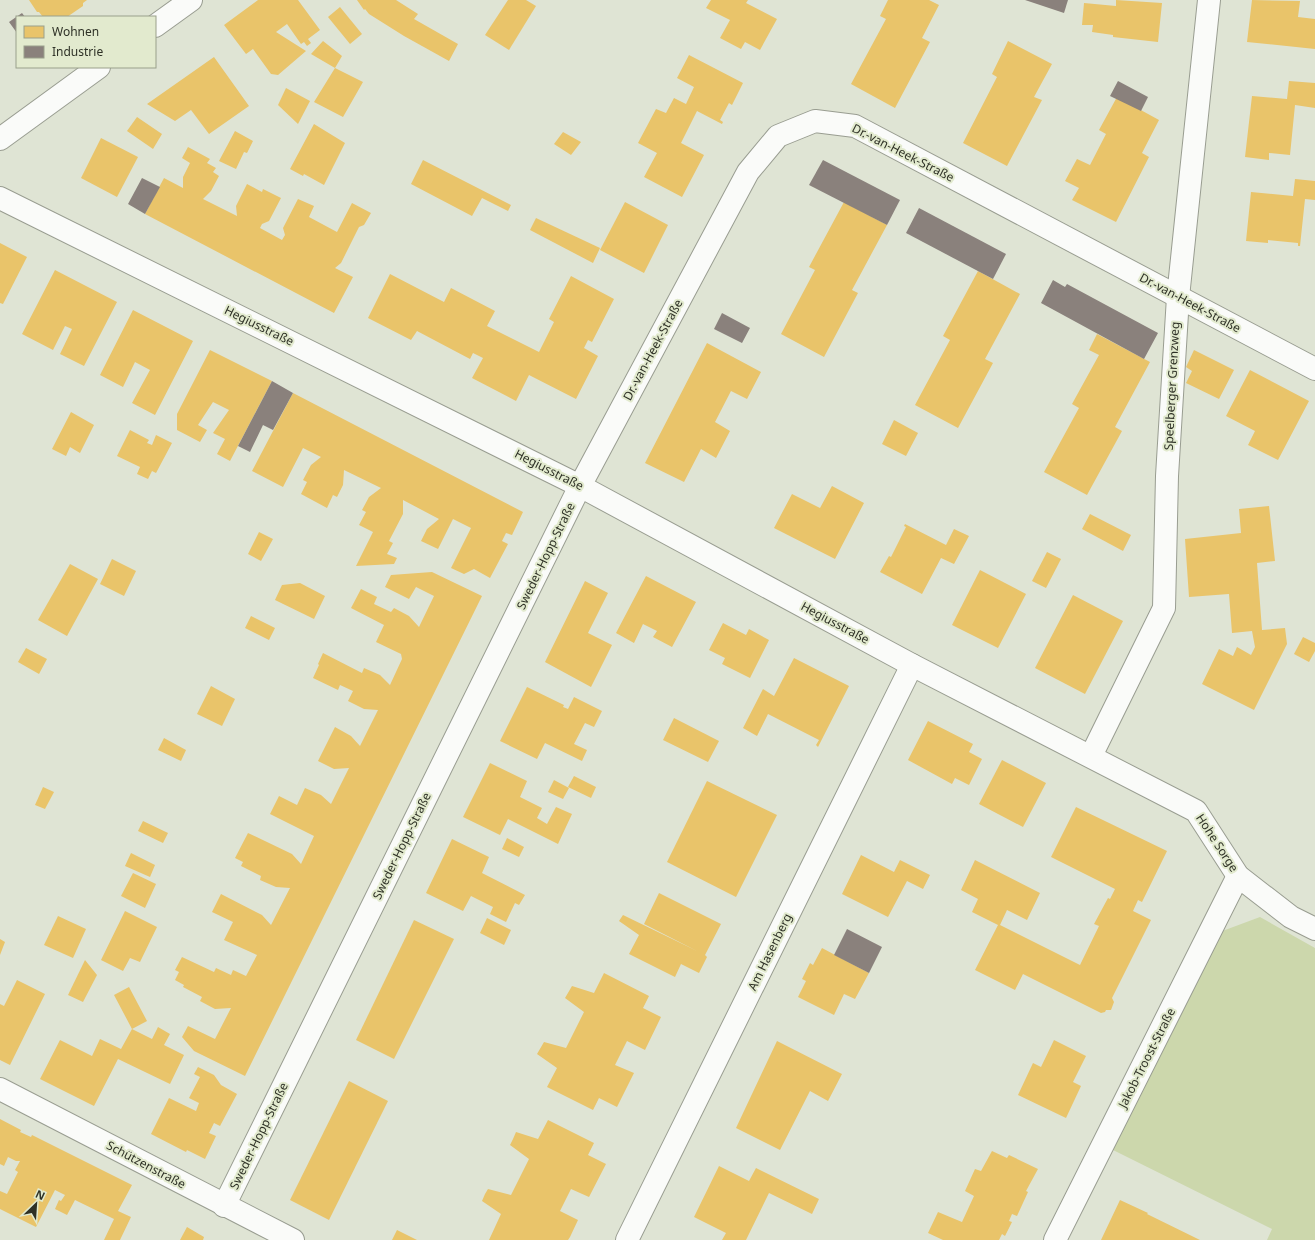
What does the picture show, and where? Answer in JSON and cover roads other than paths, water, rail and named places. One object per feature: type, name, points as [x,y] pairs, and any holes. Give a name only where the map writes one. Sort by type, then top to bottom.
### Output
[{"type":"street","points":[[156,25],[191,0]]},
{"type":"street","name":"Speelberger Grenzweg","points":[[1091,756],[1164,608],[1167,476],[1178,297],[1209,0]]},
{"type":"street","points":[[0,139],[98,68]]},
{"type":"street","name":"Dr.-van-Heek-Straße","points":[[580,486],[748,172],[778,136],[815,121],[855,126],[1315,369]]},
{"type":"street","name":"Hegiusstraße","points":[[0,198],[580,486],[912,665],[1091,756]]},
{"type":"street","name":"Sweder-Hopp-Straße","points":[[224,1206],[580,486]]},
{"type":"street","name":"Am Hasenberg","points":[[627,1240],[912,665]]},
{"type":"street","name":"Hohe Sorge","points":[[1091,756],[1196,811],[1238,876],[1291,917],[1315,929]]},
{"type":"street","name":"Jakob-Troost-Straße","points":[[1055,1240],[1238,876]]},
{"type":"street","name":"Schützenstraße","points":[[0,1089],[224,1206],[293,1240]]}]
